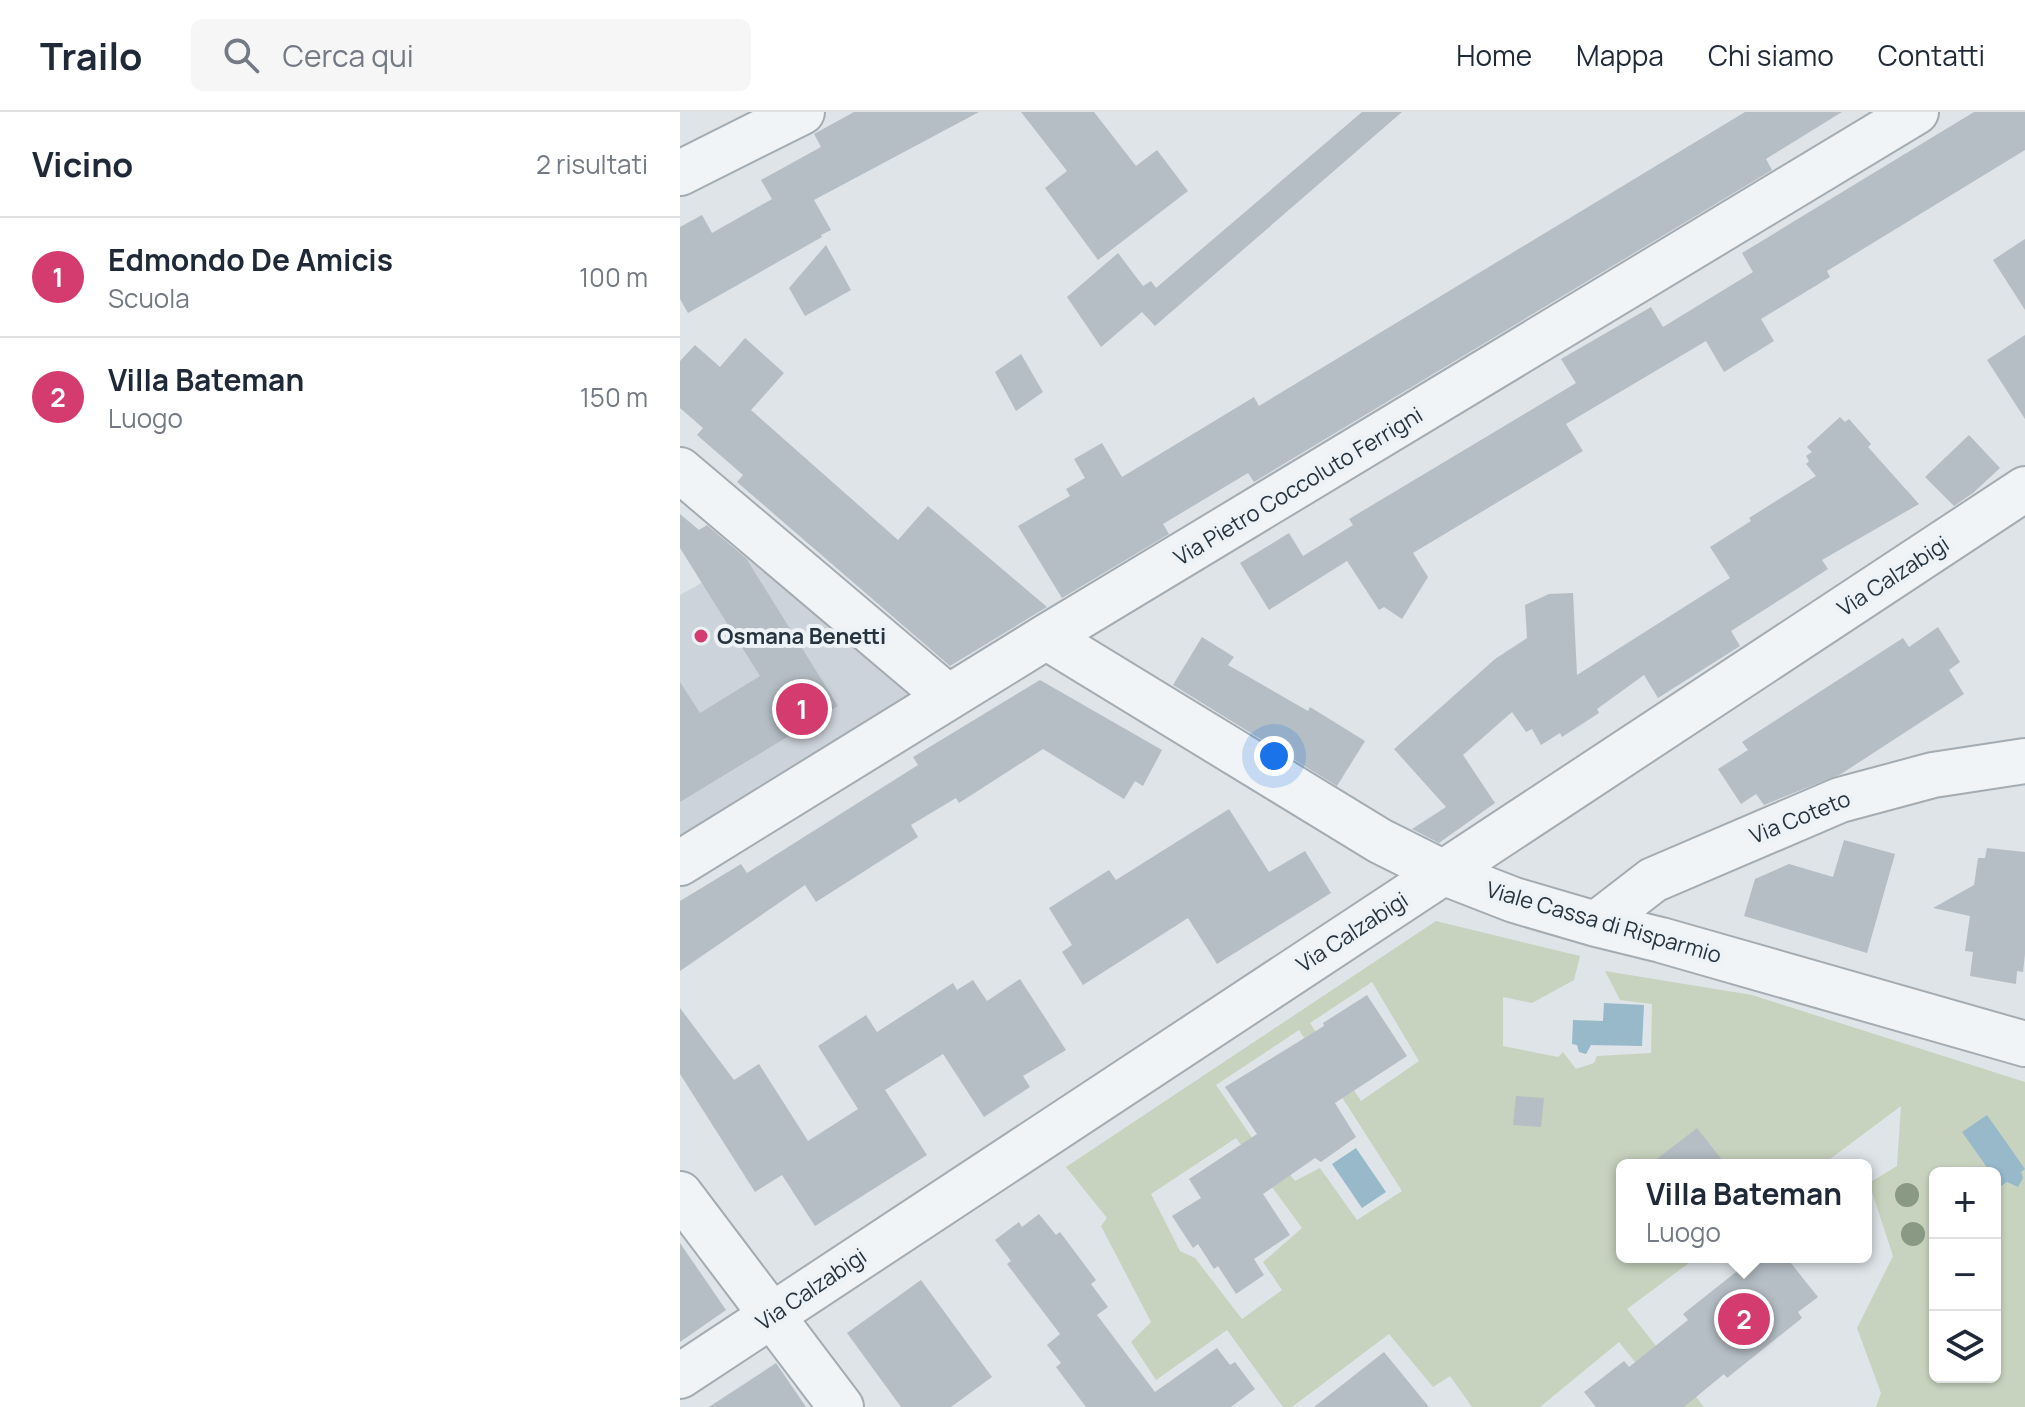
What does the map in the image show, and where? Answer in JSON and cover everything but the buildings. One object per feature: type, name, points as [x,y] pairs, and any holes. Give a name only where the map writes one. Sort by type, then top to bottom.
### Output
[{"type":"street","points":[[680,173],[802,112]]},
{"type":"street","name":"Via Pietro Coccoluto Ferrigni","points":[[680,863],[1046,637],[1254,499],[1798,171],[1916,112]]},
{"type":"street","points":[[680,470],[948,697]]},
{"type":"street","name":"Via Calzabigi","points":[[680,1376],[2025,489]]},
{"type":"street","name":"Viale Cassa di Risparmio","points":[[1046,637],[1380,841],[1442,872],[1514,900],[2025,1044]]},
{"type":"street","name":"Via Coteto","points":[[1596,924],[1653,880],[1840,800],[1933,775],[2025,761]]},
{"type":"street","points":[[680,1194],[841,1407]]},
{"type":"shaded area","points":[[750,556],[923,701],[680,849],[680,595]]},
{"type":"green space","points":[[1436,921],[1580,956],[1574,980],[1532,1003],[1503,997],[1503,1046],[1558,1057],[1563,1052],[1576,1069],[1594,1063],[1597,1056],[1651,1053],[1652,1004],[1620,1000],[1605,971],[1752,995],[2025,1082],[2025,1407],[1876,1407],[1881,1393],[1857,1328],[1893,1256],[1872,1192],[1872,1181],[1897,1166],[1901,1106],[1830,1159],[1616,1159],[1616,1263],[1689,1263],[1627,1309],[1704,1407],[1671,1407],[1619,1342],[1540,1407],[1472,1407],[1450,1376],[1433,1387],[1389,1334],[1292,1407],[1283,1407],[1227,1330],[1156,1380],[1131,1342],[1151,1322],[1101,1226],[1107,1218],[1066,1167]],"holes":[[[1372,982],[1419,1061],[1361,1101],[1310,1023]],[[1299,1030],[1402,1191],[1357,1220],[1320,1168],[1295,1181],[1270,1149],[1261,1151],[1216,1085]],[[1236,1138],[1302,1228],[1263,1262],[1282,1290],[1242,1319],[1195,1258],[1180,1251],[1151,1194]]]},
{"type":"water","points":[[1604,1003],[1644,1005],[1642,1046],[1591,1045],[1586,1054],[1579,1052],[1577,1045],[1572,1044],[1573,1020],[1603,1021]]},
{"type":"water","points":[[1987,1115],[2025,1169],[2021,1172],[2023,1178],[2018,1187],[2007,1182],[2001,1186],[2001,1167],[1987,1167],[1962,1132]]},
{"type":"water","points":[[1356,1148],[1386,1192],[1362,1208],[1332,1164]]},
{"type":"place","name":"Osmana Benetti","points":[[701,636]]},
{"type":"place","name":"Edmondo De Amicis","points":[[802,709]]},
{"type":"place","name":"Villa Bateman","points":[[1744,1319]]}]
